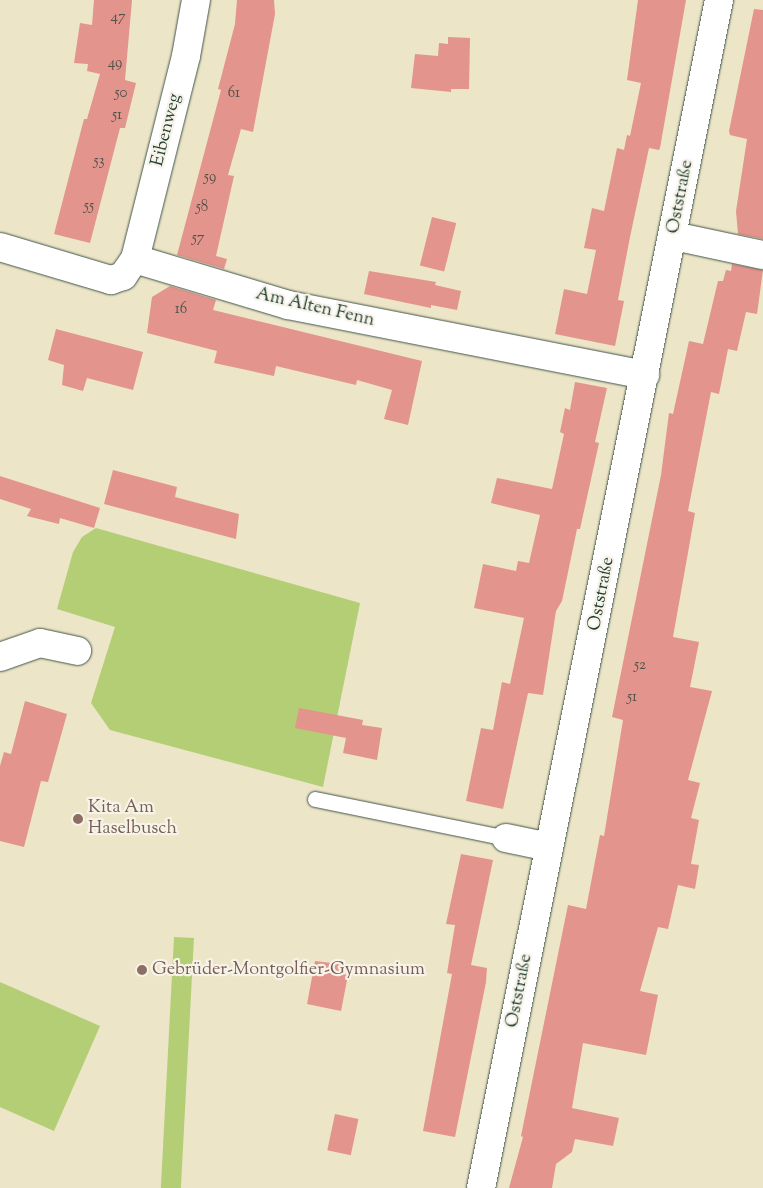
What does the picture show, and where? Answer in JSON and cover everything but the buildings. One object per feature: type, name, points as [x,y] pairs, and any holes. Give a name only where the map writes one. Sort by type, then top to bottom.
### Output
[{"type":"street","name":"Eibenweg","points":[[135,259],[186,56],[196,0]]},
{"type":"street","name":"Oststraße","points":[[481,1188],[674,236],[719,0]]},
{"type":"street","points":[[674,236],[763,255]]},
{"type":"street","points":[[0,247],[111,280],[123,276],[135,259]]},
{"type":"street","name":"Am Alten Fenn","points":[[135,259],[288,305],[645,375]]},
{"type":"street","points":[[0,657],[40,643],[77,651]]},
{"type":"street","points":[[506,838],[549,847]]},
{"type":"lane","points":[[315,799],[506,838]]},
{"type":"green space","points":[[96,528],[360,603],[323,787],[110,730],[91,703],[115,627],[57,609],[73,552],[82,537]]},
{"type":"green space","points":[[174,937],[194,938],[181,1188],[161,1188]]},
{"type":"green space","points":[[0,982],[100,1026],[54,1131],[0,1107]]},
{"type":"place","name":"Kita Am Haselbusch","points":[[78,819]]},
{"type":"place","name":"Gebrüder-Montgolfier-Gymnasium","points":[[142,970]]}]
